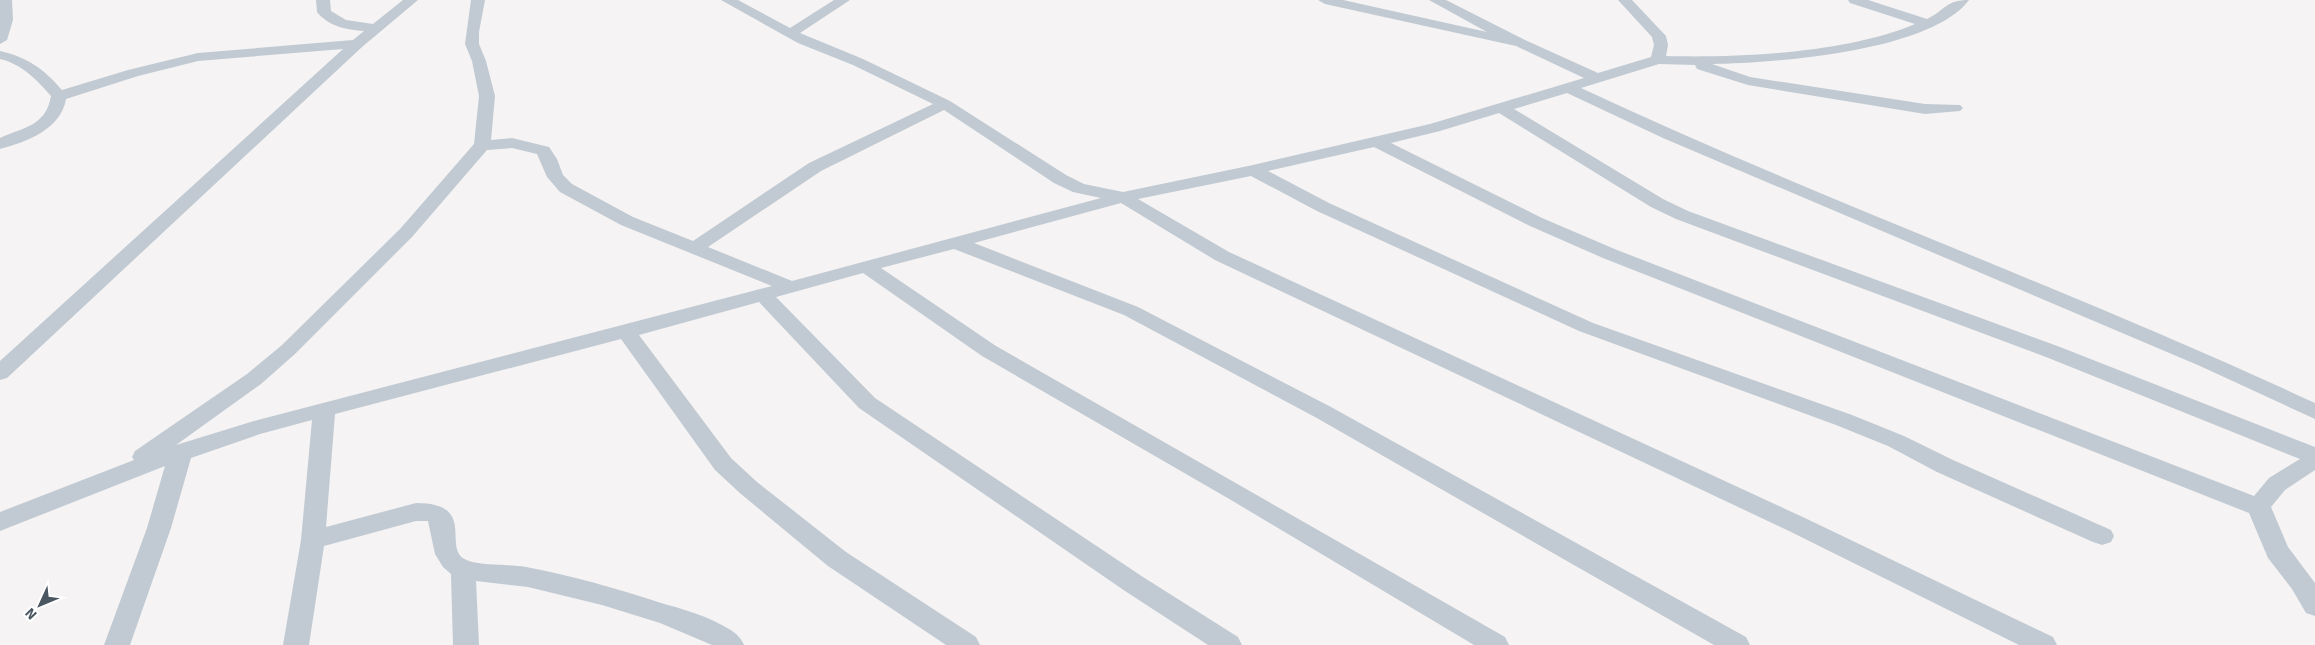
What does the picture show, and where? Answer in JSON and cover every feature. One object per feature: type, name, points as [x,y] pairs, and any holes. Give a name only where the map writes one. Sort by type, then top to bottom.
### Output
[{"type":"street","points":[[0,40],[7,22],[8,6],[5,0]]},
{"type":"street","points":[[323,0],[324,12],[332,20],[355,26],[376,28]]},
{"type":"street","points":[[0,373],[357,44],[412,0]]},
{"type":"street","points":[[121,472],[254,379],[290,349],[406,233],[482,145],[487,96],[479,61],[472,44],[472,32],[478,0]]},
{"type":"street","points":[[728,0],[791,33],[945,104],[1060,179],[1079,188],[1123,196],[1171,228],[1222,256],[1789,521],[2044,645]]},
{"type":"street","points":[[791,33],[843,0]]},
{"type":"street","points":[[1436,0],[1520,43],[1598,79]]},
{"type":"street","points":[[1625,0],[1659,36],[1661,45],[1658,60]]},
{"type":"street","points":[[1856,0],[1930,24]]},
{"type":"street","points":[[1941,0],[1960,2]]},
{"type":"street","points":[[1333,1],[1520,43]]},
{"type":"street","points":[[0,522],[121,472],[254,428],[626,332],[1123,196],[1253,170],[1377,142],[1502,108],[1658,60],[1691,62],[1731,60],[1854,46],[1891,38],[1930,24],[1960,2]]},
{"type":"street","points":[[59,96],[176,61],[198,57],[357,44]]},
{"type":"street","points":[[0,55],[18,59],[29,65],[59,96],[58,110],[49,122],[0,144]]},
{"type":"street","points":[[1691,62],[1748,81],[1925,109],[1955,108]]},
{"type":"street","points":[[1569,88],[1669,135],[2207,361],[2315,412]]},
{"type":"street","points":[[695,248],[815,167],[945,104]]},
{"type":"street","points":[[1502,108],[1657,202],[1682,215],[2052,352],[2315,456]]},
{"type":"street","points":[[1377,142],[1536,222],[1610,254],[2259,506],[2277,551],[2301,582],[2315,606]]},
{"type":"street","points":[[482,145],[512,143],[542,150],[549,159],[554,177],[566,188],[627,222],[790,287]]},
{"type":"street","points":[[1253,170],[1323,207],[1613,338],[1844,420],[1896,441],[1945,466],[2102,536]]},
{"type":"street","points":[[954,242],[1131,311],[1323,412],[1737,645]]},
{"type":"street","points":[[865,266],[989,351],[1239,494],[1496,645]]},
{"type":"street","points":[[762,294],[868,403],[1134,584],[1229,645]]},
{"type":"street","points":[[626,332],[723,464],[749,488],[836,559],[968,645]]},
{"type":"street","points":[[296,645],[313,540],[324,411]]},
{"type":"street","points":[[117,645],[159,528],[181,451]]},
{"type":"street","points":[[2259,506],[2270,489],[2287,475],[2315,460]]},
{"type":"street","points":[[313,540],[416,512],[431,512],[441,517],[447,554],[453,565],[463,570],[527,576],[644,607],[710,631],[731,645]]},
{"type":"street","points":[[463,570],[466,645]]}]
